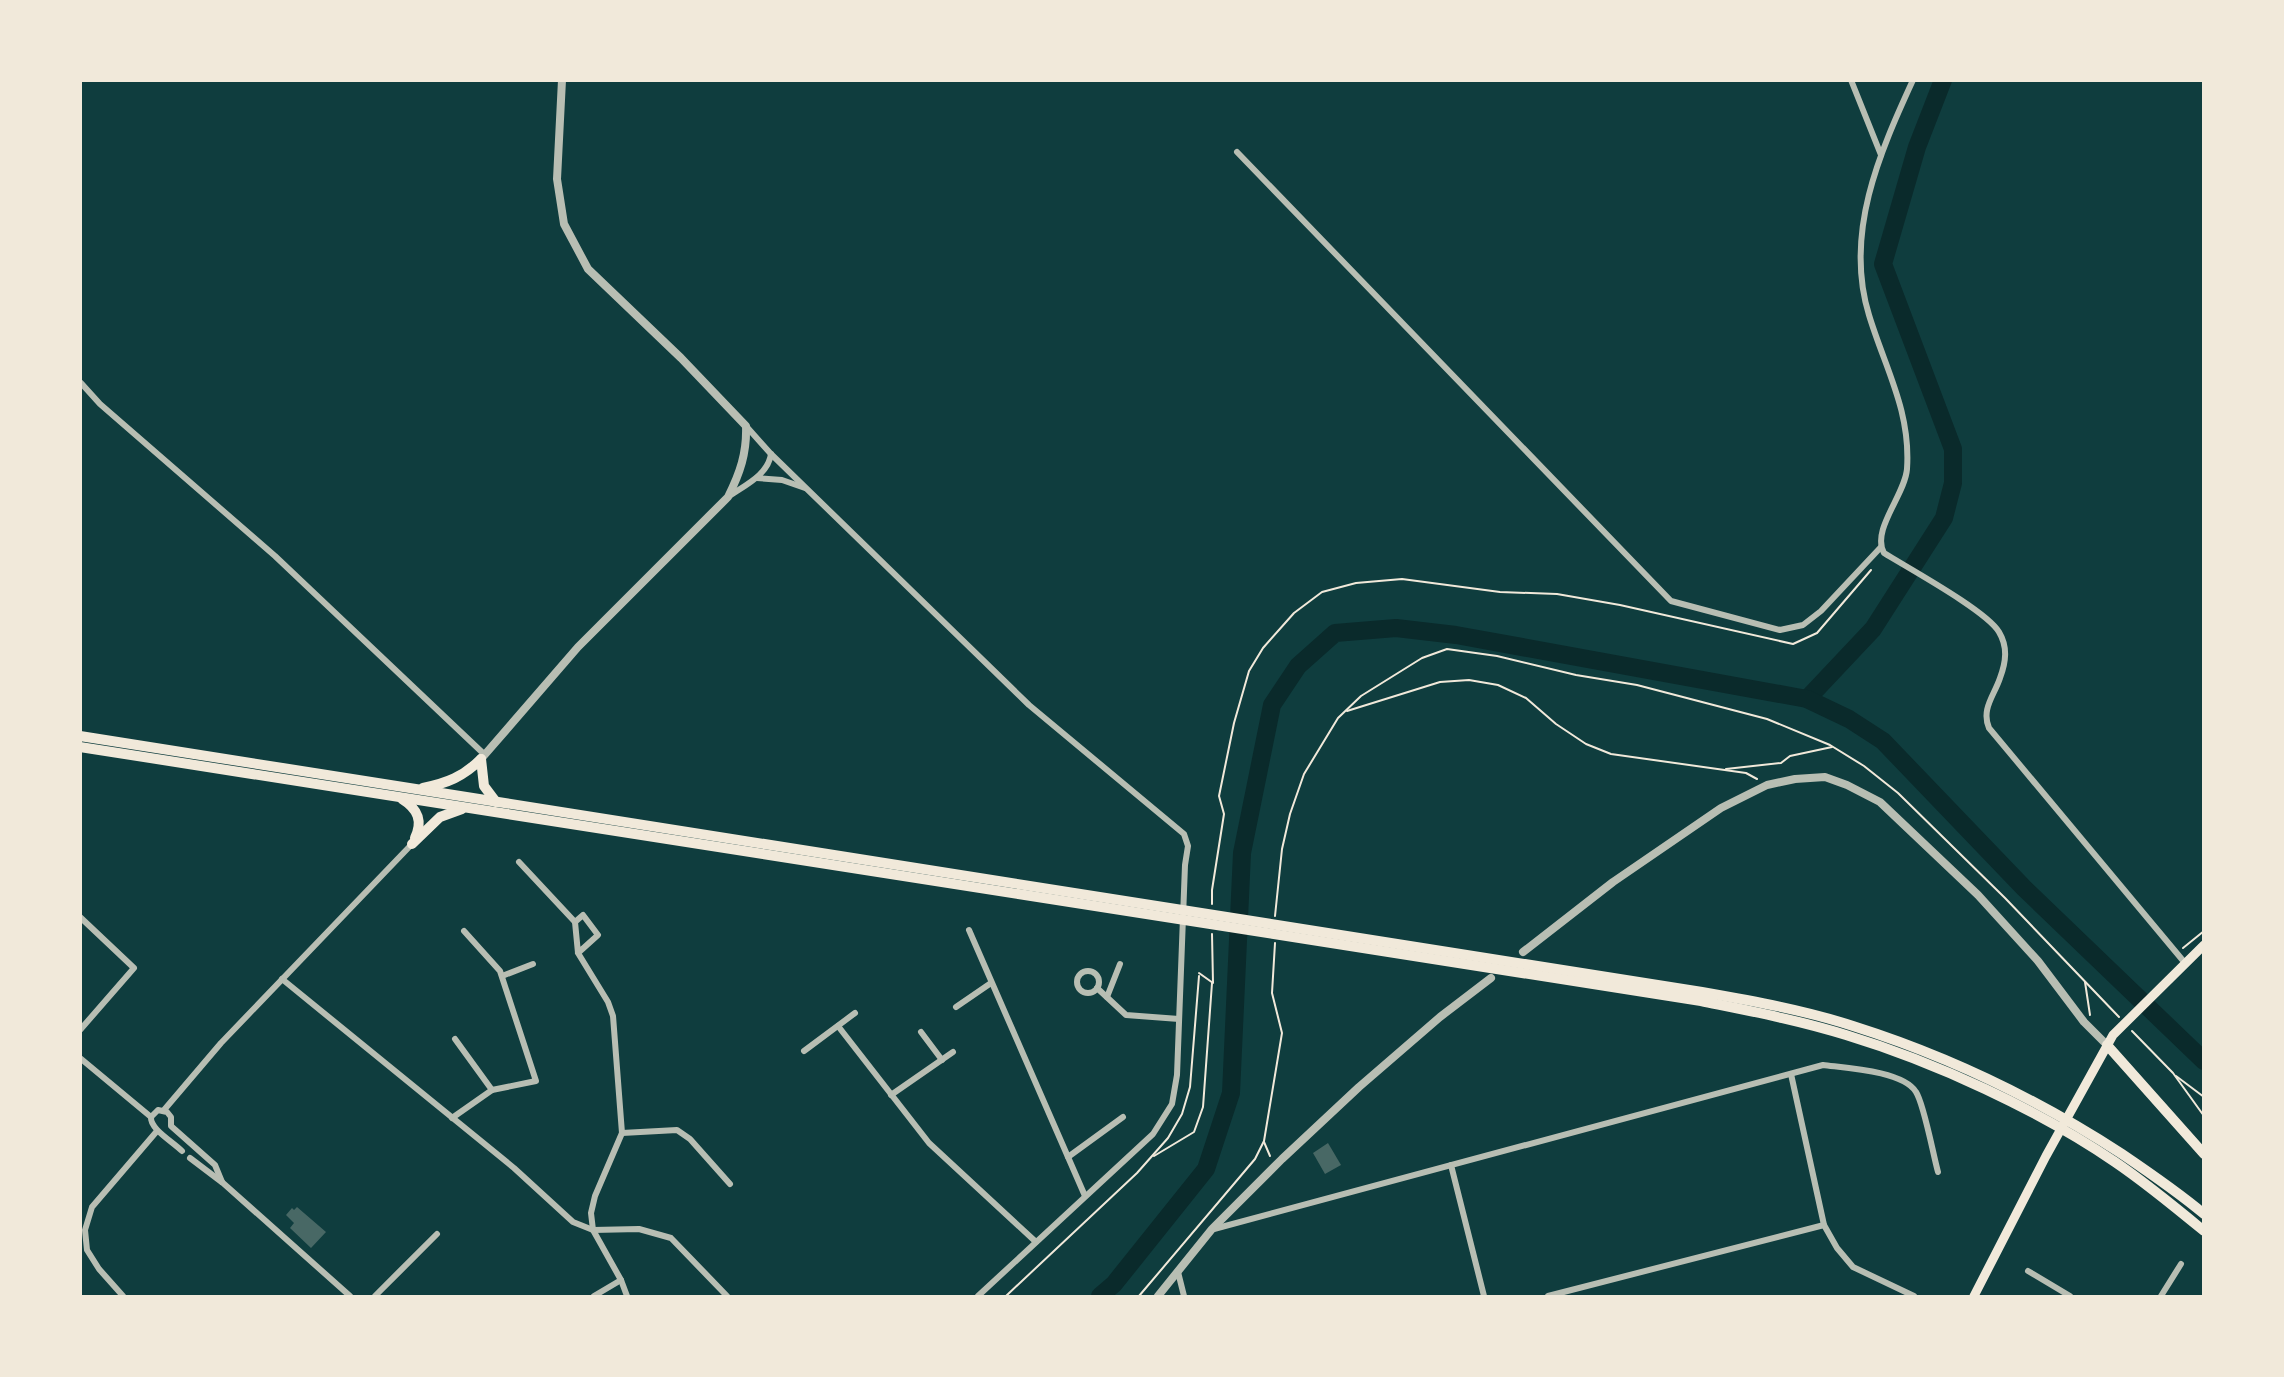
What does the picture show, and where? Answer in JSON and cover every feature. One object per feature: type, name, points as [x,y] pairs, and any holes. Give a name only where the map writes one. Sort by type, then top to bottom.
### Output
[{"type":"main road","points":[[80,736],[497,802],[647,831]]},
{"type":"main road","points":[[80,747],[471,808],[647,831],[1787,1008],[1923,1050],[2070,1120],[2170,1187],[2202,1213]]},
{"type":"main road","points":[[419,789],[454,780],[467,773],[483,757]]},
{"type":"main road","points":[[483,757],[484,786],[497,802]]},
{"type":"main road","points":[[399,797],[413,805],[418,813],[419,830],[412,844]]},
{"type":"main road","points":[[412,844],[440,817],[471,808]]},
{"type":"main road","points":[[1974,1297],[2046,1156],[2113,1035],[2203,945]]},
{"type":"main road","points":[[1702,996],[1848,1035],[1922,1062],[1976,1086],[2069,1133],[2116,1163],[2203,1231]]},
{"type":"main road","points":[[2107,1045],[2203,1154]]},
{"type":"street","points":[[562,80],[557,180],[564,224],[588,269],[681,358],[771,454],[1029,705],[1184,834],[1188,846],[1177,1076],[1171,1104],[1153,1134],[978,1297]]},
{"type":"street","points":[[1851,80],[1881,155]]},
{"type":"street","points":[[1237,152],[1671,601],[1780,630],[1803,625],[1821,611],[1882,550],[1882,530],[1900,494],[1907,471],[1906,432],[1901,401],[1868,313],[1859,254],[1864,209],[1881,155],[1913,80]]},
{"type":"street","points":[[81,383],[100,404],[275,556],[483,757],[578,647],[728,497],[766,469],[771,454]]},
{"type":"street","points":[[728,497],[744,458],[746,426]]},
{"type":"street","points":[[755,478],[782,480],[806,488]]},
{"type":"street","points":[[1882,550],[1993,624],[2006,649],[2003,671],[1985,715],[1989,728],[2185,963]]},
{"type":"street","points":[[1523,952],[1613,883],[1721,808],[1767,785],[1825,777],[1880,802],[1982,899],[2038,961],[2107,1045]]},
{"type":"street","points":[[164,1110],[221,1043],[412,844]]},
{"type":"street","points":[[519,862],[575,922],[578,953],[608,1002],[612,1016],[622,1133],[595,1196],[591,1213],[593,1230],[621,1280],[627,1297]]},
{"type":"street","points":[[575,922],[583,915],[598,935],[578,953]]},
{"type":"street","points":[[80,918],[134,968],[80,1030]]},
{"type":"street","points":[[969,930],[1085,1196]]},
{"type":"street","points":[[452,1118],[492,1090],[536,1081],[500,971],[464,931]]},
{"type":"street","points":[[502,976],[533,964]]},
{"type":"street","points":[[1107,997],[1120,964]]},
{"type":"street","points":[[1158,1297],[1212,1229],[1275,1166],[1359,1087],[1490,978]]},
{"type":"street","points":[[282,979],[514,1168],[573,1222],[593,1230],[639,1230],[671,1238],[727,1297]]},
{"type":"street","points":[[956,1007],[991,983]]},
{"type":"street","points":[[1097,988],[1126,1015],[1179,1019]]},
{"type":"street","points":[[804,1051],[855,1013]]},
{"type":"street","points":[[838,1026],[929,1143],[1035,1242]]},
{"type":"street","points":[[921,1031],[942,1060]]},
{"type":"street","points":[[455,1039],[492,1090]]},
{"type":"street","points":[[891,1095],[953,1052]]},
{"type":"street","points":[[80,1058],[151,1117],[152,1126],[182,1151]]},
{"type":"street","points":[[1212,1229],[1823,1065],[1865,1070],[1907,1082],[1917,1093],[1938,1172]]},
{"type":"street","points":[[1791,1074],[1824,1225],[1837,1248],[1853,1267],[1914,1297]]},
{"type":"street","points":[[151,1117],[158,1110],[164,1110],[171,1116],[170,1126]]},
{"type":"street","points":[[1068,1157],[1123,1117]]},
{"type":"street","points":[[123,1297],[87,1250],[85,1230],[92,1207],[159,1131],[170,1126]]},
{"type":"street","points":[[170,1126],[215,1166],[223,1183]]},
{"type":"street","points":[[622,1133],[677,1130],[690,1139],[730,1184]]},
{"type":"street","points":[[190,1158],[223,1183],[350,1297]]},
{"type":"street","points":[[1451,1165],[1484,1297]]},
{"type":"street","points":[[1548,1297],[1824,1225]]},
{"type":"street","points":[[375,1297],[437,1234]]},
{"type":"street","points":[[317,1267],[323,1261]]},
{"type":"street","points":[[2161,1297],[2181,1264]]},
{"type":"street","points":[[2028,1271],[2070,1297]]},
{"type":"street","points":[[1178,1272],[1184,1297]]},
{"type":"street","points":[[597,1296],[621,1280]]},
{"type":"path","points":[[1212,903],[1224,814],[1219,796],[1234,723],[1249,671],[1263,648],[1294,613],[1322,593],[1356,583],[1402,579],[1479,590],[1558,594],[1793,644],[1817,633],[1873,568]]},
{"type":"path","points":[[1275,918],[1282,849],[1290,814],[1304,774],[1338,718],[1360,696],[1422,657],[1447,649],[1497,656],[1576,675],[1649,688],[1768,719],[1833,747],[1864,766],[1898,793],[2006,898],[2120,1018]]},
{"type":"path","points":[[1345,712],[1440,682],[1469,680],[1498,685],[1526,698],[1556,724],[1586,744],[1611,754],[1746,773],[1767,785]]},
{"type":"path","points":[[1721,769],[1781,763],[1790,756],[1833,747]]},
{"type":"path","points":[[1150,1158],[1194,1132],[1203,1107],[1213,983],[1212,929]]},
{"type":"path","points":[[2177,953],[2203,931]]},
{"type":"path","points":[[1139,1297],[1255,1159],[1264,1141],[1282,1033],[1272,993],[1275,942]]},
{"type":"path","points":[[1199,973],[1213,983]]},
{"type":"path","points":[[2085,981],[2092,1030]]},
{"type":"path","points":[[2129,1027],[2173,1073],[2203,1097]]},
{"type":"path","points":[[2173,1073],[2203,1116]]},
{"type":"path","points":[[1264,1141],[1275,1166]]},
{"type":"building","points":[[1328,1143],[1341,1165],[1325,1174],[1313,1153]]},
{"type":"building","points":[[297,1207],[326,1232],[311,1248],[290,1228],[294,1223],[286,1215],[292,1208],[294,1210]]},
{"type":"waterway","points":[[1807,699],[1873,629],[1944,518],[1953,483],[1953,449],[1883,264],[1917,147],[1943,80]]},
{"type":"waterway","points":[[1100,1296],[1114,1284],[1206,1169],[1231,1093],[1242,853],[1272,705],[1298,666],[1335,633],[1396,628],[1456,635],[1807,699],[1849,719],[1883,741],[2024,888],[2204,1061]]}]
